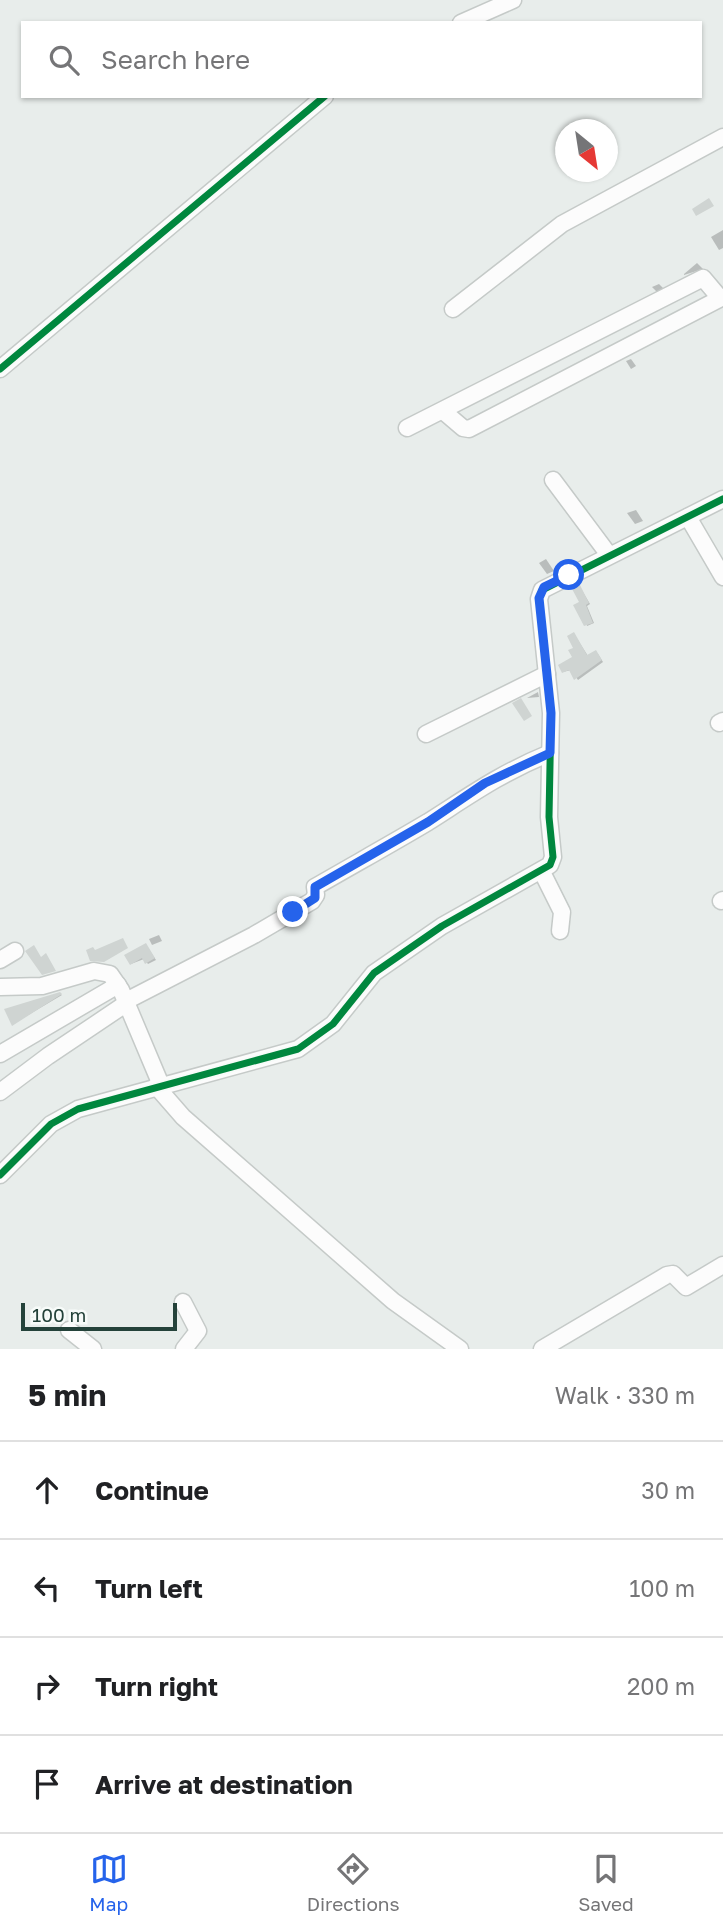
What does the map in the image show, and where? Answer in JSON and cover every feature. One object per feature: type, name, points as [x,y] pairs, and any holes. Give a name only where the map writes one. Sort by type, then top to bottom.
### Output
[{"type":"street","points":[[466,21],[513,0]]},
{"type":"street","points":[[0,369],[323,98]]},
{"type":"street","points":[[453,309],[562,224],[723,137]]},
{"type":"street","points":[[407,428],[703,278],[722,298],[469,429],[463,428],[443,411]]},
{"type":"street","points":[[654,305],[664,326]]},
{"type":"street","points":[[553,480],[609,555]]},
{"type":"street","points":[[0,1150],[5,1169],[62,1116],[158,1086],[298,1049],[333,1024],[374,973],[442,926],[542,872],[554,857],[550,817],[551,713],[539,598],[542,590],[723,499]]},
{"type":"street","points":[[688,517],[723,577]]},
{"type":"street","points":[[426,734],[547,674]]},
{"type":"street","points":[[0,1092],[126,1002],[254,935],[312,901],[316,895],[315,887],[346,867],[428,822],[485,783],[550,753]]},
{"type":"street","points":[[542,872],[562,912],[560,931]]},
{"type":"street","points":[[0,960],[15,951]]},
{"type":"street","points":[[0,988],[42,986],[94,971],[110,974],[126,1002],[158,1086],[183,1117],[393,1301],[460,1349]]},
{"type":"street","points":[[0,1054],[118,985]]},
{"type":"street","points":[[542,1349],[667,1275],[673,1274],[686,1287],[723,1265]]},
{"type":"street","points":[[183,1302],[198,1331],[184,1349]]},
{"type":"street","points":[[69,1330],[93,1349]]},
{"type":"building","points":[[709,198],[714,206],[696,216],[692,209]]},
{"type":"building","points":[[579,583],[589,603],[586,605],[593,623],[584,626],[573,605],[579,602],[571,587]]},
{"type":"building","points":[[574,632],[587,655],[596,650],[602,660],[574,680],[569,670],[562,673],[558,665],[572,657],[568,650],[573,648],[567,636]]},
{"type":"building","points":[[521,698],[532,716],[524,721],[512,703]]},
{"type":"building","points":[[123,938],[128,948],[104,962],[90,961],[86,950],[93,947],[95,950]]},
{"type":"building","points":[[146,943],[155,958],[145,964],[142,958],[130,965],[124,955]]},
{"type":"building","points":[[34,945],[41,957],[46,953],[56,971],[42,975],[25,951]]},
{"type":"building","points":[[60,992],[62,994],[12,1026],[4,1009]]},
{"type":"cycle path","points":[[0,369],[323,98]]},
{"type":"cycle path","points":[[0,1175],[51,1124],[78,1109],[298,1049],[333,1024],[374,973],[442,926],[550,865],[553,857],[549,817],[551,713],[539,599],[542,590],[723,499]]},
{"type":"route","points":[[293,912],[315,898],[315,887],[346,867],[428,822],[508,770],[550,753],[551,713],[539,598],[544,587],[569,575]]}]
